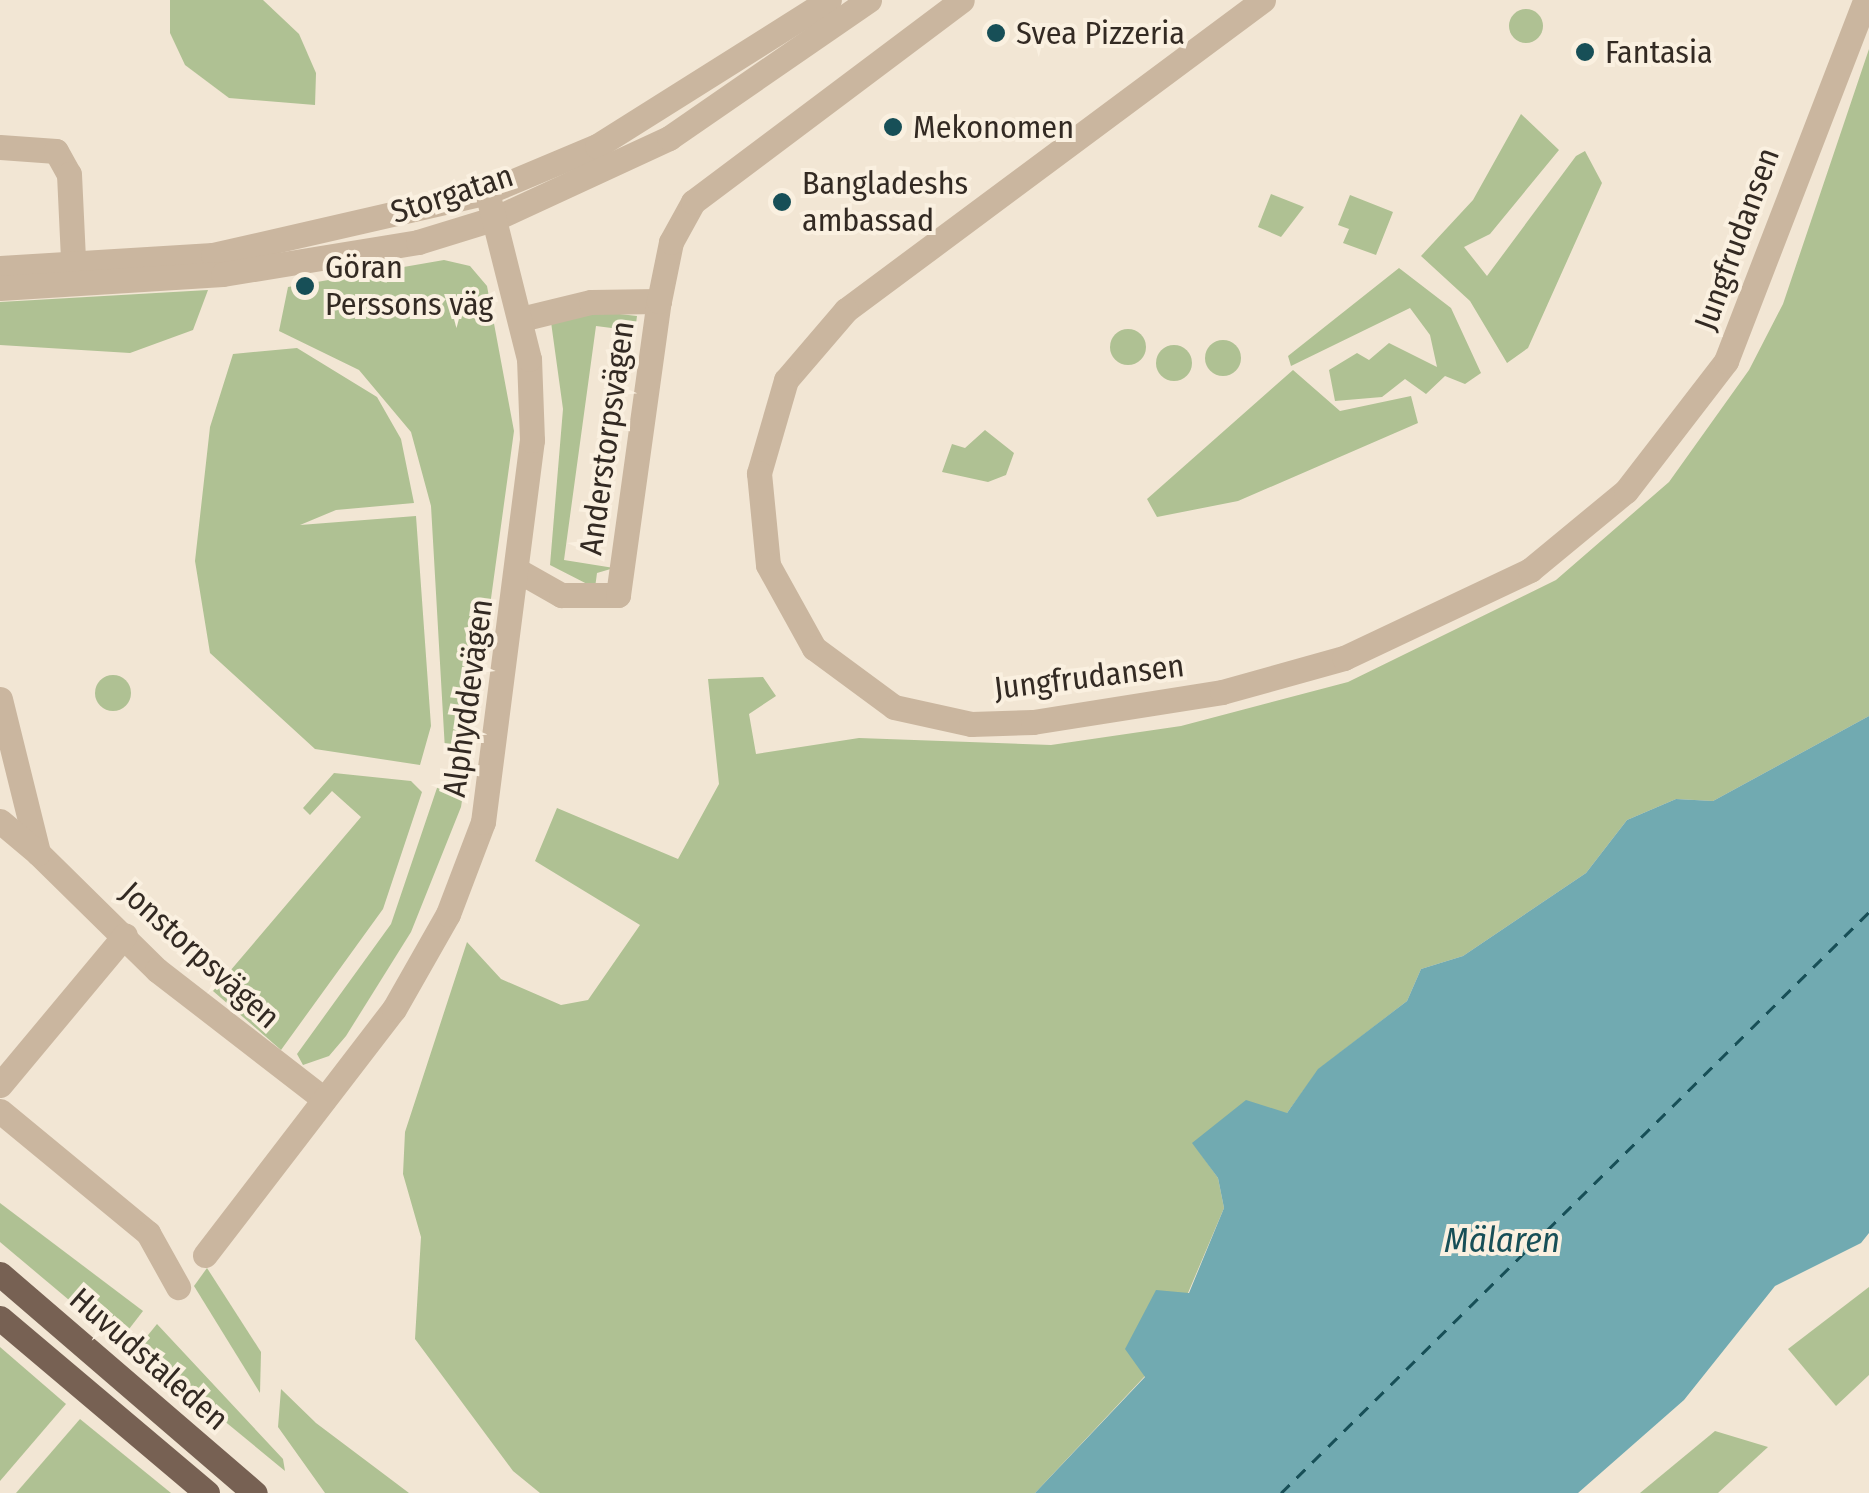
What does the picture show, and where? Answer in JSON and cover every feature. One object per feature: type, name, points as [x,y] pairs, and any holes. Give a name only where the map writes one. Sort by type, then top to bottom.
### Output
[{"type":"main road","name":"Huvudstaleden","points":[[4,1276],[255,1493]]},
{"type":"main road","name":"Huvudstaleden","points":[[0,1318],[207,1493]]},
{"type":"street","name":"Storgatan","points":[[0,288],[213,256],[487,192],[597,146],[829,0]]},
{"type":"street","name":"Storgatan","points":[[0,268],[74,276],[347,256],[496,218],[669,138],[869,0]]},
{"type":"street","name":"Anderstorpsvägen","points":[[518,570],[561,596],[618,595],[671,242],[693,202],[962,0]]},
{"type":"street","name":"Jungfrudansen","points":[[1262,0],[846,310],[786,380],[759,473],[768,565],[814,648],[862,688],[894,707],[971,724],[1032,722],[1222,692],[1344,658],[1530,570],[1626,491],[1726,362],[1865,0]]},
{"type":"street","points":[[0,147],[56,151],[70,174],[74,276]]},
{"type":"street","name":"Alphyddevägen","points":[[205,1255],[394,1009],[448,914],[483,822],[498,752],[532,440],[522,319],[487,192]]},
{"type":"street","name":"Anderstorpsvägen","points":[[522,319],[591,302],[660,301]]},
{"type":"street","points":[[2,706],[38,853]]},
{"type":"street","name":"Jonstorpsvägen","points":[[0,821],[125,935],[324,1100]]},
{"type":"street","points":[[0,1084],[125,935]]},
{"type":"street","points":[[0,1111],[148,1233],[178,1287]]},
{"type":"green space","points":[[170,0],[263,0],[299,34],[316,73],[315,105],[229,98],[185,65],[170,33]]},
{"type":"green space","points":[[1526,9],[1538,14],[1543,26],[1538,38],[1526,43],[1514,38],[1509,26],[1514,14]]},
{"type":"green space","points":[[1869,49],[1869,716],[1713,801],[1676,799],[1627,820],[1586,873],[1463,956],[1421,969],[1407,1001],[1319,1069],[1287,1113],[1193,1143],[1218,1178],[1224,1208],[1188,1293],[1145,1376],[1035,1493],[540,1493],[513,1471],[415,1339],[421,1237],[403,1174],[405,1132],[467,942],[501,979],[561,1005],[588,1000],[640,925],[535,861],[557,808],[678,859],[719,784],[708,679],[763,677],[776,696],[749,714],[756,754],[859,738],[1051,745],[1181,726],[1348,682],[1556,580],[1669,482],[1749,370],[1783,304]]},
{"type":"green space","points":[[1521,114],[1559,150],[1490,234],[1464,247],[1487,276],[1576,156],[1585,151],[1602,183],[1528,348],[1507,363],[1470,301],[1421,256],[1473,200]]},
{"type":"green space","points":[[1271,194],[1304,207],[1281,237],[1258,227]]},
{"type":"green space","points":[[1350,195],[1393,212],[1376,255],[1343,243],[1349,229],[1338,225]]},
{"type":"green space","points":[[444,260],[470,266],[487,286],[514,431],[468,766],[445,750],[431,506],[411,432],[359,370],[279,331],[288,287]]},
{"type":"green space","points":[[1399,268],[1451,308],[1481,373],[1465,384],[1445,376],[1426,394],[1405,379],[1382,397],[1335,401],[1329,370],[1357,353],[1369,360],[1389,343],[1437,367],[1430,335],[1410,308],[1291,366],[1288,356]]},
{"type":"green space","points":[[208,290],[193,330],[130,353],[0,345],[0,302]]},
{"type":"green space","points":[[602,312],[637,316],[635,331],[596,326],[564,560],[614,568],[597,573],[595,588],[550,565],[563,409],[551,322]]},
{"type":"green space","points":[[1128,329],[1141,334],[1146,347],[1141,360],[1128,365],[1115,360],[1110,347],[1115,334]]},
{"type":"green space","points":[[1223,340],[1236,345],[1241,358],[1236,371],[1223,376],[1210,371],[1205,358],[1210,345]]},
{"type":"green space","points":[[1174,345],[1187,350],[1192,363],[1187,376],[1174,381],[1161,376],[1156,363],[1161,350]]},
{"type":"green space","points":[[297,348],[377,397],[401,439],[414,503],[336,510],[300,525],[416,516],[431,726],[420,765],[315,749],[210,653],[195,561],[210,427],[233,354]]},
{"type":"green space","points":[[1293,370],[1340,411],[1411,396],[1418,423],[1238,501],[1157,517],[1147,499]]},
{"type":"green space","points":[[985,430],[1014,453],[1006,475],[988,482],[942,472],[952,444],[965,448]]},
{"type":"green space","points":[[113,675],[126,680],[131,693],[126,706],[113,711],[100,706],[95,693],[100,680]]},
{"type":"green space","points":[[334,773],[411,781],[422,792],[383,909],[281,1050],[213,991],[361,817],[332,791],[310,815],[303,808]]},
{"type":"green space","points":[[450,779],[465,781],[461,807],[411,932],[346,1036],[329,1056],[303,1065],[297,1054],[391,924],[438,785]]},
{"type":"green space","points":[[0,1203],[143,1311],[119,1342],[0,1242]]},
{"type":"green space","points":[[207,1268],[261,1352],[260,1393],[194,1286]]},
{"type":"green space","points":[[1869,1287],[1869,1375],[1836,1406],[1788,1349]]},
{"type":"green space","points":[[157,1324],[283,1459],[285,1471],[217,1415],[198,1416],[131,1356]]},
{"type":"green space","points":[[0,1347],[66,1404],[0,1481]]},
{"type":"green space","points":[[281,1389],[316,1423],[409,1493],[325,1493],[278,1427]]},
{"type":"green space","points":[[80,1419],[171,1493],[16,1493]]},
{"type":"green space","points":[[1715,1431],[1768,1447],[1718,1493],[1640,1493]]},
{"type":"water","name":"Mälaren","points":[[1869,716],[1869,1233],[1861,1243],[1775,1286],[1684,1400],[1578,1493],[1035,1493],[1145,1377],[1125,1349],[1156,1290],[1189,1293],[1224,1208],[1218,1178],[1192,1143],[1246,1100],[1287,1113],[1318,1069],[1407,1001],[1421,969],[1463,956],[1586,873],[1627,820],[1676,799],[1713,801]]},
{"type":"ferry route","points":[[1281,1493],[1869,912]]},
{"type":"place","name":"Svea Pizzeria","points":[[996,33]]},
{"type":"place","name":"Fantasia","points":[[1585,52]]},
{"type":"place","name":"Mekonomen","points":[[893,127]]},
{"type":"place","name":"Bangladeshs ambassad","points":[[782,202]]},
{"type":"place","name":"Göran Perssons väg","points":[[305,286]]}]
